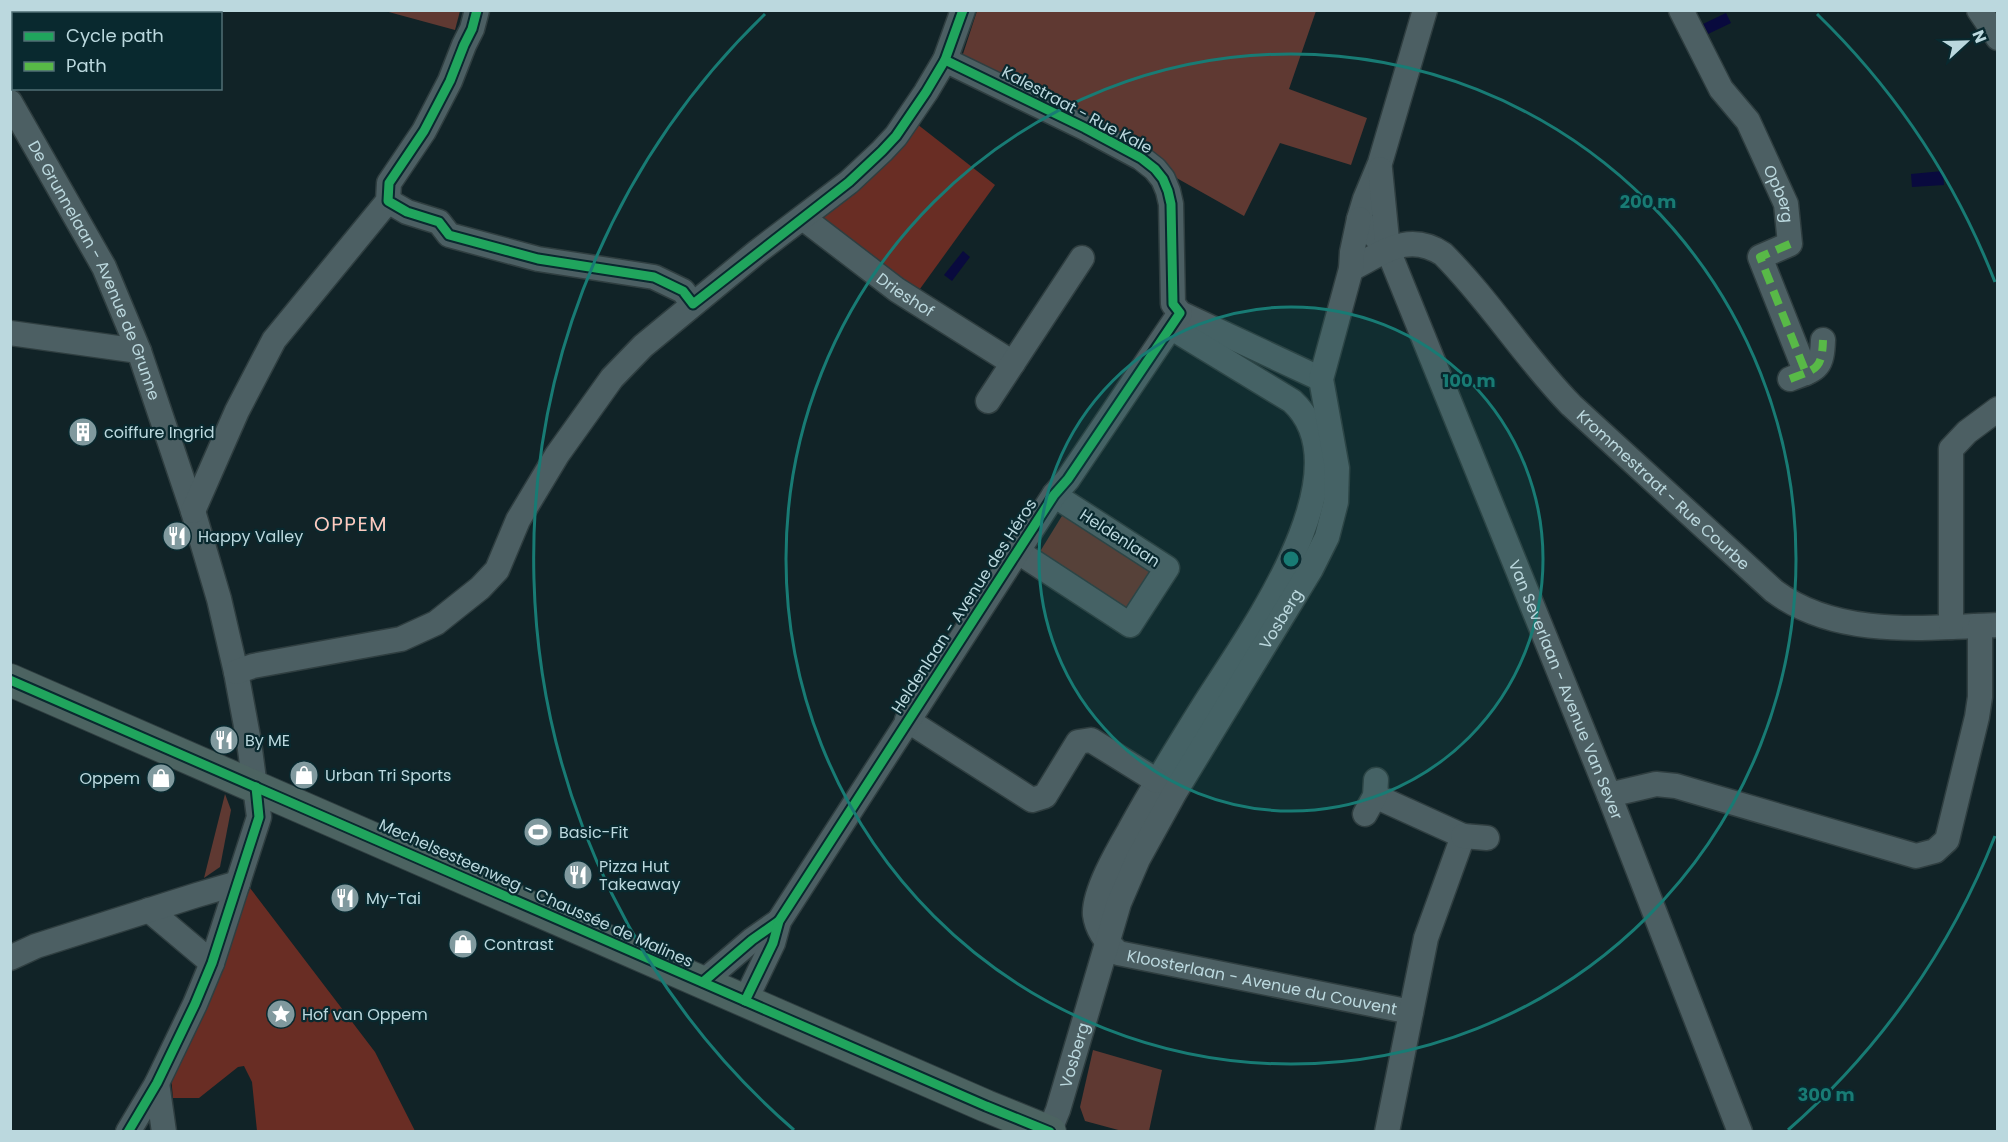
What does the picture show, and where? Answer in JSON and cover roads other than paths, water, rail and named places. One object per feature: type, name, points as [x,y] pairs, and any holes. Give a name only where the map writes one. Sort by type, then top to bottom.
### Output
[{"type":"main road","name":"Mechelsesteenweg - Chaussée de Malines","points":[[10,680],[986,1107],[1050,1131]]},
{"type":"street","points":[[193,511],[237,411],[274,340],[388,201],[388,183],[424,131],[450,81],[472,29],[477,10]]},
{"type":"street","points":[[236,672],[253,666],[401,639],[436,623],[464,603],[497,570],[518,520],[557,455],[599,394],[623,365],[693,304],[849,182],[896,136],[945,60],[963,10]]},
{"type":"street","points":[[1369,207],[1425,10]]},
{"type":"street","name":"Opberg","points":[[1681,10],[1721,89],[1748,121],[1786,204],[1790,244],[1760,257],[1798,376],[1820,363],[1823,340]]},
{"type":"street","points":[[1979,10],[1998,38]]},
{"type":"street","name":"Kalestraat - Rue Kale","points":[[945,60],[1114,143],[1155,169],[1168,191],[1171,204],[1173,304],[1176,321]]},
{"type":"street","name":"De Grunnelaan - Avenue de Grunne","points":[[10,102],[104,267],[140,351],[193,511],[219,599],[236,672],[256,787],[259,817],[212,963],[158,1083],[128,1131]]},
{"type":"street","points":[[388,201],[407,212],[439,222],[449,235],[538,259],[654,277],[683,291],[693,304]]},
{"type":"street","name":"Vosberg","points":[[1050,1131],[1119,903],[1138,859],[1175,792],[1311,569],[1328,537],[1335,502],[1337,468],[1321,379],[1351,269],[1352,252],[1369,207]]},
{"type":"street","name":"Van Severlaan - Avenue Van Sever","points":[[1369,207],[1609,795],[1740,1131]]},
{"type":"street","name":"Drieshof","points":[[803,218],[897,290],[1013,363]]},
{"type":"street","name":"Krommestraat - Rue Courbe","points":[[1388,250],[1399,245],[1415,243],[1432,247],[1443,254],[1571,405],[1785,600],[1809,612],[1844,622],[1889,627],[1989,625]]},
{"type":"street","points":[[1351,269],[1388,250]]},
{"type":"street","points":[[988,401],[1082,258]]},
{"type":"street","points":[[1176,321],[1321,379]]},
{"type":"street","name":"Vosberg","points":[[1107,943],[1095,914],[1102,885],[1157,781],[1257,622],[1299,539],[1311,507],[1317,476],[1315,441],[1305,415],[1292,401],[1176,321]]},
{"type":"street","name":"Heldenlaan - Avenue des Héros","points":[[745,1001],[773,943],[779,921],[1054,495],[1068,479],[1176,321]]},
{"type":"street","points":[[10,333],[140,351]]},
{"type":"street","points":[[1952,627],[1951,449],[1967,432],[1998,409]]},
{"type":"street","name":"Heldenlaan","points":[[1017,551],[1130,625],[1167,568],[1054,495]]},
{"type":"street","points":[[1609,795],[1656,784],[1676,786],[1916,856],[1935,851],[1947,840],[1977,717],[1989,625]]},
{"type":"street","points":[[907,720],[1032,800],[1045,796],[1078,742],[1091,740],[1157,781]]},
{"type":"street","points":[[1372,796],[1475,837],[1426,938],[1411,1012]]},
{"type":"street","points":[[10,958],[36,946],[238,883]]},
{"type":"street","points":[[149,910],[212,963]]},
{"type":"street","name":"Heldenlaan - Avenue des Héros","points":[[703,982],[752,940],[779,921]]},
{"type":"street","name":"Kloosterlaan - Avenue du Couvent","points":[[1107,943],[1118,953],[1411,1012],[1388,1131]]},
{"type":"street","points":[[158,1083],[164,1131]]},
{"type":"place","name":"coiffure Ingrid","points":[[83,432]]},
{"type":"place","name":"Happy Valley","points":[[177,536]]},
{"type":"place","name":"By ME","points":[[224,740]]},
{"type":"place","name":"Urban Tri Sports","points":[[304,775]]},
{"type":"place","name":"Oppem","points":[[161,778]]},
{"type":"place","name":"Basic-Fit","points":[[538,832]]},
{"type":"place","name":"Pizza Hut Takeaway","points":[[578,875]]},
{"type":"place","name":"My-Tai","points":[[345,898]]},
{"type":"place","name":"Contrast","points":[[463,944]]},
{"type":"place","name":"Hof van Oppem","points":[[281,1014]]},
{"type":"district","name":"OPPEM","points":[[351,524]]}]
